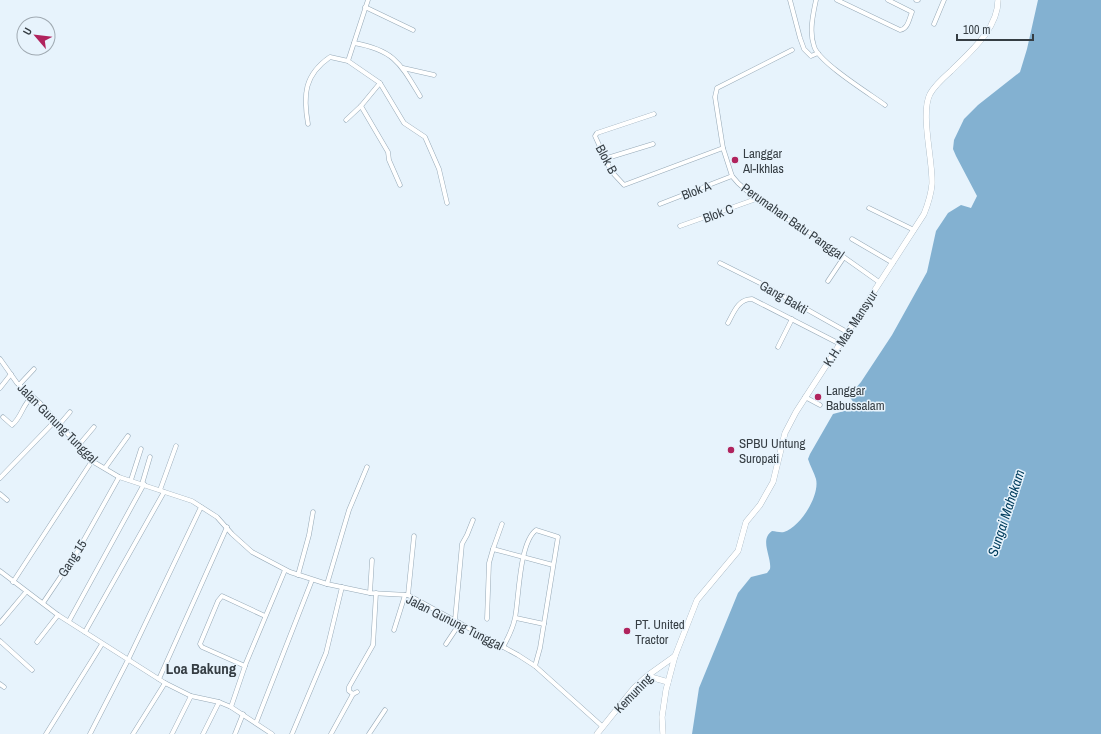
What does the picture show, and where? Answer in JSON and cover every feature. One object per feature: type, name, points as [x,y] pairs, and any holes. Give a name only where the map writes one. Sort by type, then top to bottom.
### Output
[{"type":"main road","name":"K.H. Mas Mansyur","points":[[662,734],[665,694],[668,682],[675,656],[698,600],[738,551],[746,522],[760,505],[773,482],[785,433],[805,397],[914,230],[929,201],[932,184],[927,113],[929,98],[937,84],[968,55],[988,30],[997,14],[998,0]]},
{"type":"main road","name":"Kemuning","points":[[597,734],[634,688],[647,676],[675,656]]},
{"type":"main road","points":[[647,676],[668,682]]},
{"type":"street","points":[[348,61],[368,0]]},
{"type":"street","points":[[790,0],[798,33],[804,49],[811,56],[818,53]]},
{"type":"street","points":[[816,0],[812,33],[814,46],[818,53],[826,62],[884,105]]},
{"type":"street","points":[[837,0],[900,30],[903,30],[906,27],[912,12],[888,0]]},
{"type":"street","points":[[934,24],[944,0]]},
{"type":"street","points":[[365,7],[413,30]]},
{"type":"street","points":[[354,43],[372,46],[388,54],[403,68],[420,96]]},
{"type":"street","name":"Perumahan Batu Panggal","points":[[792,50],[717,88],[715,97],[723,148],[732,176],[756,199],[879,282]]},
{"type":"street","points":[[308,124],[304,95],[313,74],[322,63],[330,57],[348,61],[380,83],[404,123],[422,134],[428,142],[444,185],[447,203]]},
{"type":"street","points":[[403,68],[434,75]]},
{"type":"street","points":[[346,120],[361,106],[380,83]]},
{"type":"street","points":[[361,106],[385,147],[400,185]]},
{"type":"street","name":"Blok B","points":[[654,114],[597,133],[595,136],[604,159],[611,171],[622,184],[627,185],[723,148]]},
{"type":"street","points":[[604,159],[653,144]]},
{"type":"street","name":"Blok A","points":[[660,204],[732,176]]},
{"type":"street","name":"Blok C","points":[[680,226],[756,199]]},
{"type":"street","points":[[869,208],[914,230]]},
{"type":"street","points":[[852,238],[892,263]]},
{"type":"street","points":[[828,281],[844,257]]},
{"type":"street","name":"Gang Bakti","points":[[720,263],[760,283],[847,332]]},
{"type":"street","points":[[728,323],[738,305],[745,299],[752,298],[840,344]]},
{"type":"street","points":[[778,347],[792,319]]},
{"type":"street","name":"Jalan Gunung Tunggal","points":[[0,359],[19,385],[92,461],[119,477],[192,501],[217,517],[226,528],[252,552],[285,570],[312,580],[370,593],[407,595],[503,646],[535,666],[602,726]]},
{"type":"street","points":[[19,385],[34,369]]},
{"type":"street","points":[[0,388],[11,374]]},
{"type":"street","points":[[2,417],[12,425],[20,415],[24,404],[32,397]]},
{"type":"street","points":[[805,397],[820,405]]},
{"type":"street","points":[[0,478],[70,412]]},
{"type":"street","points":[[78,446],[94,427]]},
{"type":"street","points":[[105,468],[128,436]]},
{"type":"street","points":[[85,632],[162,491],[176,446]]},
{"type":"street","points":[[131,480],[141,449]]},
{"type":"street","points":[[69,621],[143,484],[150,457]]},
{"type":"street","points":[[13,582],[92,461]]},
{"type":"street","points":[[327,584],[349,510],[367,467]]},
{"type":"street","name":"Gang 15","points":[[43,603],[76,554],[119,477]]},
{"type":"street","points":[[0,494],[7,500]]},
{"type":"street","points":[[90,734],[128,660],[201,507]]},
{"type":"street","points":[[298,575],[309,535],[313,512]]},
{"type":"street","points":[[455,620],[462,544],[473,520]]},
{"type":"street","points":[[487,619],[489,563],[492,549],[502,524]]},
{"type":"street","points":[[159,679],[226,528]]},
{"type":"street","points":[[503,646],[516,618],[524,558],[528,542],[536,530],[558,537],[544,624],[535,666]]},
{"type":"street","points":[[394,630],[407,595],[414,536]]},
{"type":"street","points":[[492,549],[553,565]]},
{"type":"street","points":[[370,593],[372,560]]},
{"type":"street","points":[[231,707],[245,666],[285,570]]},
{"type":"street","points":[[0,571],[58,615],[165,683],[191,696],[219,702],[231,707],[272,734]]},
{"type":"street","points":[[256,723],[312,580]]},
{"type":"street","points":[[292,734],[326,653],[342,587]]},
{"type":"street","points":[[0,623],[26,592]]},
{"type":"street","points":[[331,734],[355,693],[349,691],[349,687],[372,645],[376,593]]},
{"type":"street","points":[[245,666],[202,647],[200,644],[218,601],[222,596],[265,616]]},
{"type":"street","points":[[37,642],[58,615]]},
{"type":"street","points":[[516,618],[544,624]]},
{"type":"street","points":[[446,644],[460,623]]},
{"type":"street","points":[[0,640],[32,670]]},
{"type":"street","points":[[46,734],[102,644]]},
{"type":"street","points":[[133,734],[165,683]]},
{"type":"street","points":[[0,684],[4,687]]},
{"type":"street","points":[[172,734],[191,696]]},
{"type":"street","points":[[204,734],[219,702]]},
{"type":"street","points":[[369,734],[384,714],[385,710]]},
{"type":"street","points":[[235,734],[243,714]]},
{"type":"water","name":"Sungai Mahakam","points":[[1038,0],[1101,0],[1101,734],[692,734],[699,688],[738,593],[751,577],[767,573],[770,569],[766,544],[768,535],[772,531],[784,532],[790,529],[802,518],[812,502],[815,494],[816,479],[808,459],[810,454],[833,414],[848,410],[854,403],[849,396],[861,382],[892,335],[927,272],[936,231],[948,213],[961,205],[971,208],[977,196],[953,149],[954,140],[964,119],[978,105],[1020,72],[1027,49]]},
{"type":"place","name":"Langgar Al-Ikhlas","points":[[735,160]]},
{"type":"place","name":"Langgar Babussalam","points":[[818,397]]},
{"type":"place","name":"SPBU Untung Suropati","points":[[731,450]]},
{"type":"place","name":"PT. United Tractor","points":[[627,631]]},
{"type":"district","name":"Loa Bakung","points":[[201,669]]}]
